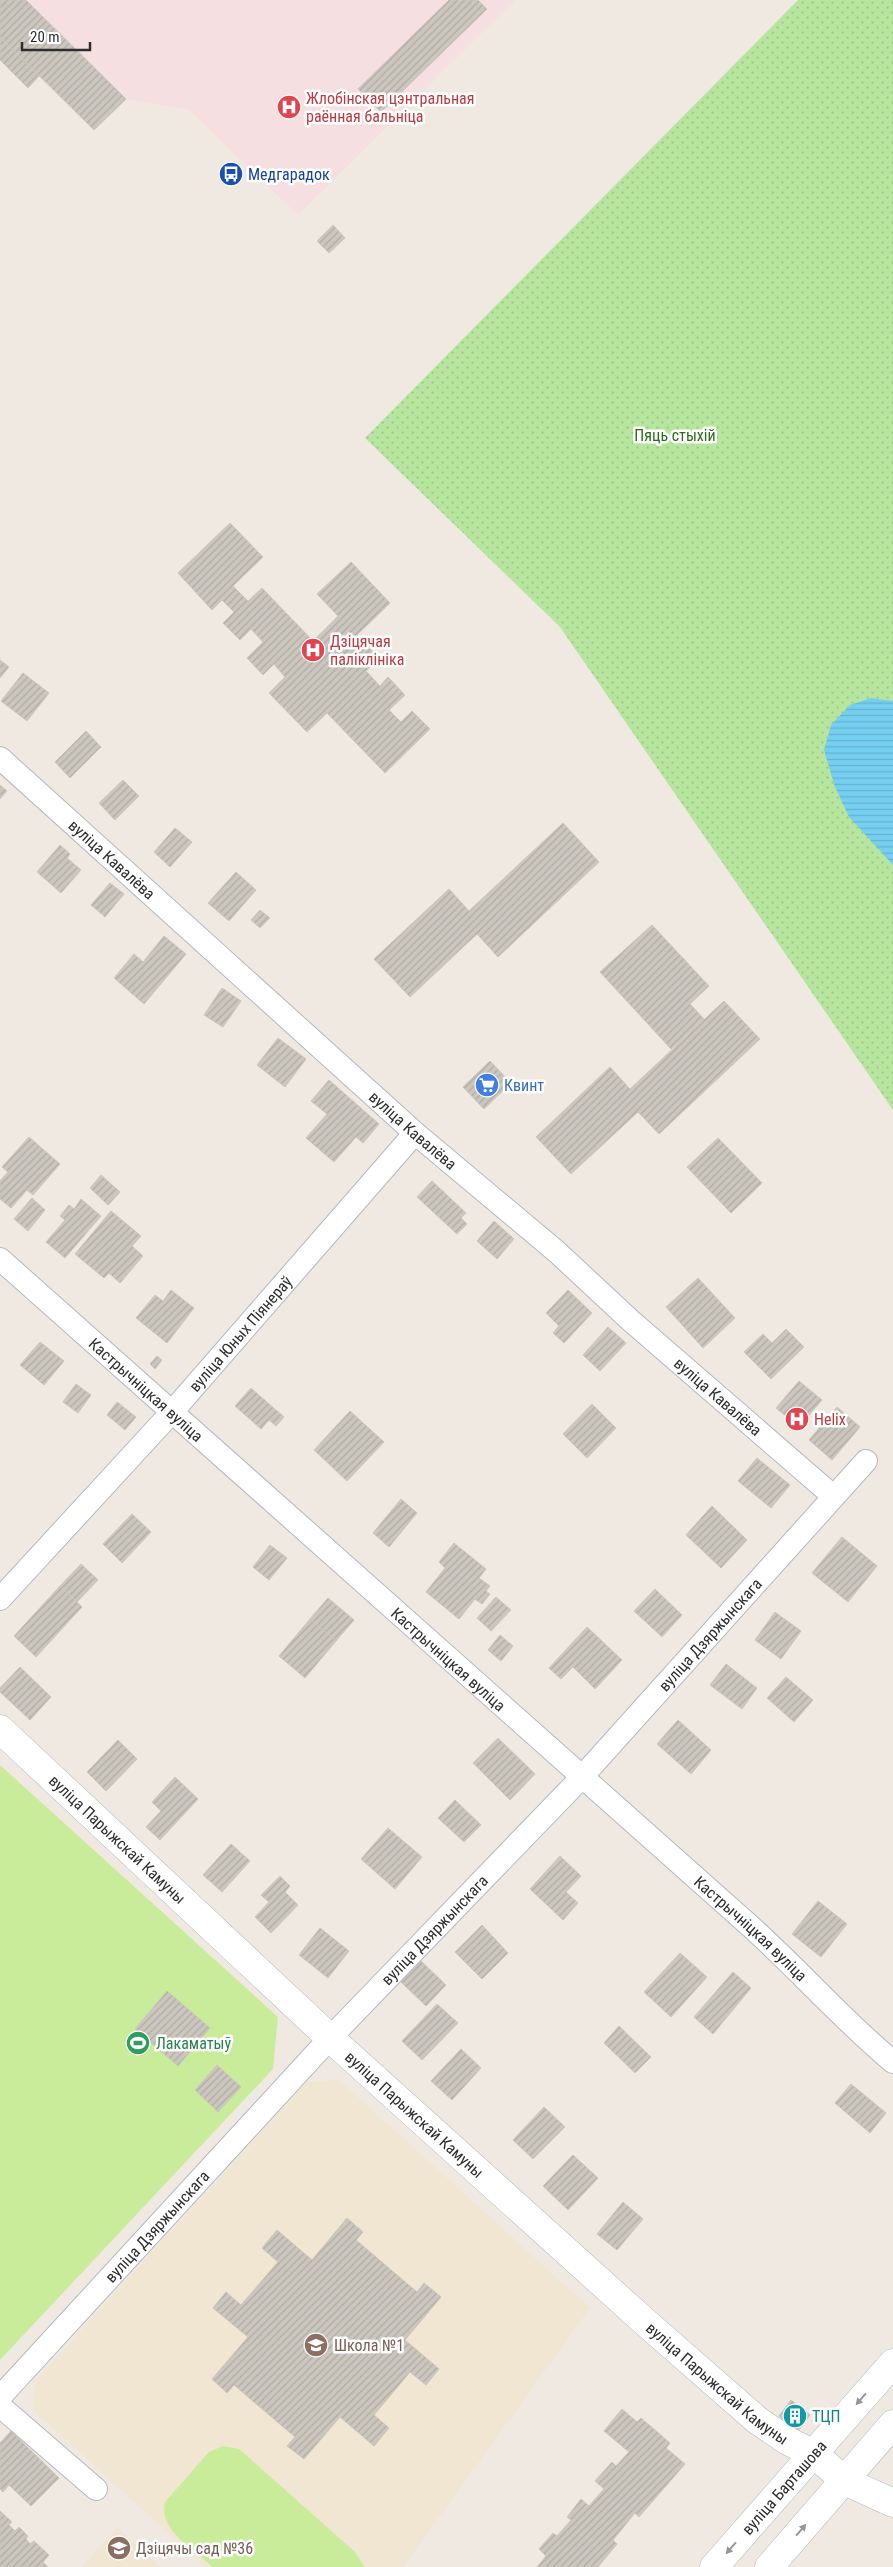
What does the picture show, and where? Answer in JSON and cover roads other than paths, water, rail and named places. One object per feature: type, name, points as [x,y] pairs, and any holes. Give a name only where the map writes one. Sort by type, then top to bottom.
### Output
[{"type":"street","name":"вуліца Кавалёва","points":[[0,758],[415,1133],[556,1252],[630,1320],[833,1496]]},
{"type":"street","name":"вуліца Юных Піянераў","points":[[0,1598],[172,1412],[415,1133]]},
{"type":"street","name":"Кастрычніцкая вуліца","points":[[0,1259],[580,1779],[744,1920],[861,2035],[893,2062]]},
{"type":"street","name":"вуліца Дзяржынскага","points":[[0,2397],[330,2038],[580,1779],[866,1461]]},
{"type":"street","name":"вуліца Парыжскай Камуны","points":[[0,1728],[330,2038],[644,2322],[757,2420],[786,2440],[814,2454],[845,2481],[893,2503]]},
{"type":"street","name":"вуліца Барташова","points":[[714,2567],[893,2363]]},
{"type":"street","points":[[0,2406],[96,2489]]},
{"type":"street","points":[[769,2567],[893,2424]]},
{"type":"water","points":[[871,698],[893,701],[893,865],[849,817],[835,787],[824,750],[831,725],[850,705]]},
{"type":"place","name":"Жлобінская цэнтральная раённая бальніца","points":[[289,107]]},
{"type":"place","name":"Медгарадок","points":[[231,174]]},
{"type":"place","name":"Дзіцячая паліклініка","points":[[313,650]]},
{"type":"place","name":"Квинт","points":[[487,1085]]},
{"type":"place","name":"Helix","points":[[797,1419]]},
{"type":"place","name":"Лакаматыў","points":[[138,2043]]},
{"type":"place","name":"Школа №1","points":[[316,2345]]},
{"type":"place","name":"ТЦП","points":[[795,2416]]},
{"type":"place","name":"Дзіцячы сад №36","points":[[119,2548]]},
{"type":"park label","name":"Пяць стыхій","points":[[675,435]]}]
